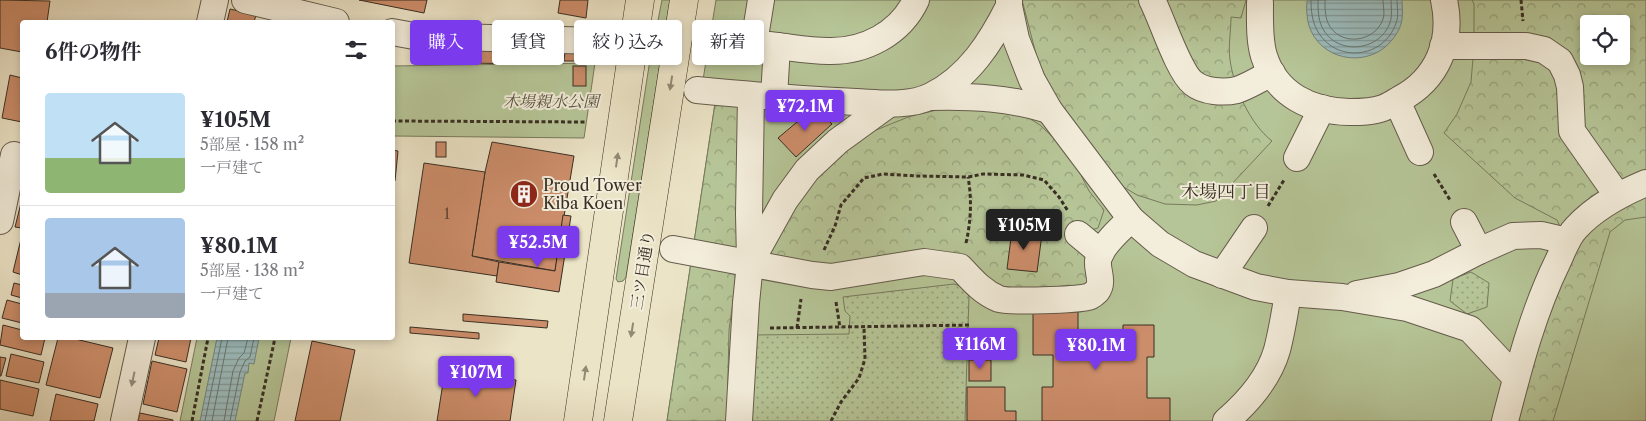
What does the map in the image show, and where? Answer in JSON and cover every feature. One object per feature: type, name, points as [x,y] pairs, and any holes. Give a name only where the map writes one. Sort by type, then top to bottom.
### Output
[{"type":"main road","points":[[637,20],[640,0]]},
{"type":"main road","name":"三ツ目通り","points":[[618,421],[684,0]]},
{"type":"main road","points":[[578,421],[631,65]]},
{"type":"street","points":[[210,20],[215,0]]},
{"type":"street","points":[[245,0],[328,20]]},
{"type":"street","points":[[761,0],[754,43],[829,52],[868,45],[895,29],[916,0]]},
{"type":"street","points":[[1152,0],[1184,71],[1193,83],[1210,90],[1238,90],[1272,73]]},
{"type":"street","points":[[1260,3],[1263,55],[1272,73],[1290,94],[1310,106],[1340,112],[1360,112],[1384,108],[1411,93],[1427,79],[1440,57],[1446,38],[1447,16],[1444,0]]},
{"type":"street","points":[[929,97],[949,86],[966,71],[995,35],[1009,3]]},
{"type":"street","points":[[1009,3],[1016,39],[1032,80],[1049,110],[1131,219],[1160,244],[1194,264],[1256,286],[1288,293],[1342,297],[1407,308],[1470,329],[1516,378]]},
{"type":"street","points":[[395,33],[414,36],[574,40]]},
{"type":"street","points":[[739,421],[750,263],[749,214],[762,96],[778,46]]},
{"type":"street","points":[[1443,46],[1526,46],[1544,50],[1560,61],[1567,75],[1570,87],[1572,131],[1617,196]]},
{"type":"street","points":[[697,90],[816,101],[888,104],[929,97],[980,96],[1030,104],[1049,110]]},
{"type":"street","points":[[1397,101],[1420,152]]},
{"type":"street","points":[[750,263],[784,200],[808,170],[838,141],[888,104]]},
{"type":"street","points":[[1298,158],[1322,108]]},
{"type":"street","points":[[0,221],[12,154]]},
{"type":"street","points":[[1505,421],[1516,378],[1544,289],[1567,241],[1575,228],[1617,196],[1646,183]]},
{"type":"street","points":[[673,249],[832,277],[924,262],[960,267],[981,290],[1000,299],[1062,299],[1089,297],[1098,290],[1101,279],[1098,261],[1101,253],[1112,237],[1131,219]]},
{"type":"street","points":[[1464,222],[1479,250]]},
{"type":"street","points":[[1222,275],[1254,228]]},
{"type":"street","points":[[1078,234],[1101,253]]},
{"type":"street","points":[[1342,297],[1399,286],[1434,274],[1479,250],[1513,236],[1541,235],[1567,241]]},
{"type":"street","points":[[1226,421],[1238,411],[1261,384],[1276,352],[1283,328],[1288,293]]},
{"type":"street","points":[[124,421],[142,340]]},
{"type":"path","points":[[395,121],[586,122]]},
{"type":"path","points":[[1420,152],[1464,222]]},
{"type":"path","points":[[1254,228],[1298,158]]},
{"type":"path","points":[[812,275],[835,226],[841,205],[864,178],[884,174],[968,177],[983,174],[1023,175],[1044,180],[1059,197],[1073,219],[1078,234]]},
{"type":"path","points":[[960,267],[970,228],[971,193],[968,177]]},
{"type":"path","points":[[744,328],[864,328],[971,325]]},
{"type":"path","points":[[831,421],[841,402],[859,378],[865,358],[864,328]]},
{"type":"path","points":[[192,421],[208,340]]},
{"type":"path","points":[[257,421],[275,340]]},
{"type":"green space","points":[[662,0],[670,0],[667,20],[658,20]]},
{"type":"green space","points":[[716,0],[1646,0],[1646,421],[667,421],[716,97],[701,92],[705,65],[764,65],[764,20],[713,20]]},
{"type":"green space","points":[[1022,0],[1246,0],[1241,18],[1231,17],[1229,44],[1232,71],[1244,105],[1264,134],[1272,141],[1216,201],[1197,205],[1165,204],[1137,195],[1122,186],[1089,149],[1051,89],[1037,58]]},
{"type":"green space","points":[[1472,0],[1646,0],[1646,217],[1625,220],[1610,232],[1553,421],[1509,421],[1569,246],[1557,220],[1515,198],[1444,133],[1457,114],[1471,82],[1474,46],[1474,4]]},
{"type":"green space","name":"木場親水公園","points":[[564,63],[574,63],[574,65],[595,65],[584,138],[395,136],[395,66],[564,65]]},
{"type":"green space","points":[[660,65],[626,277],[623,281],[618,282],[616,279],[649,66]]},
{"type":"green space","points":[[716,97],[745,99],[737,273],[729,330],[727,421],[667,421]]},
{"type":"green space","points":[[949,107],[976,107],[1027,117],[1040,125],[1062,146],[1078,169],[1089,191],[1104,210],[1098,228],[1074,235],[1094,275],[1093,285],[1007,292],[977,272],[818,272],[771,257],[771,250],[794,205],[835,155],[869,133],[908,117]]},
{"type":"green space","points":[[1471,272],[1489,283],[1487,307],[1467,314],[1450,301],[1453,279]]},
{"type":"green space","points":[[954,284],[960,286],[969,296],[965,421],[751,421],[753,335],[849,334],[850,316],[845,311],[843,297]]},
{"type":"green space","points":[[197,340],[291,340],[274,421],[180,421]]},
{"type":"water","points":[[1402,0],[1400,28],[1383,49],[1373,54],[1349,58],[1338,55],[1327,50],[1318,42],[1311,31],[1308,20],[1307,1]]},
{"type":"water","points":[[217,340],[259,340],[254,364],[249,363],[248,373],[245,373],[235,421],[200,421]]},
{"type":"building","points":[[0,0],[50,1],[47,20],[20,20],[20,52],[0,48]]},
{"type":"building","points":[[359,0],[427,0],[424,13]]},
{"type":"building","points":[[560,0],[588,0],[586,18],[558,13]]},
{"type":"building","points":[[230,9],[256,15],[255,20],[227,20]]},
{"type":"building","points":[[482,50],[492,50],[492,63],[482,63]]},
{"type":"building","points":[[565,51],[574,51],[574,61],[564,61]]},
{"type":"building","points":[[573,66],[586,66],[586,86],[573,86]]},
{"type":"building","points":[[10,75],[20,78],[20,122],[2,118]]},
{"type":"building","points":[[815,107],[832,124],[796,157],[778,138]]},
{"type":"building","points":[[436,142],[446,142],[446,157],[436,157]]},
{"type":"building","name":"Proud Tower Kiba Koen","points":[[492,142],[574,156],[555,271],[472,256],[485,172]]},
{"type":"building","points":[[395,150],[398,151],[395,181]]},
{"type":"building","points":[[424,163],[485,172],[472,256],[499,262],[497,276],[409,263]]},
{"type":"building","points":[[20,207],[20,228],[15,227]]},
{"type":"building","points":[[563,215],[571,216],[559,292],[496,282],[499,262],[555,271]]},
{"type":"building","points":[[1012,230],[1042,234],[1037,272],[1007,269]]},
{"type":"building","points":[[20,243],[20,274],[13,272]]},
{"type":"building","points":[[14,283],[20,284],[20,297],[11,295]]},
{"type":"building","points":[[7,300],[20,303],[20,322],[2,318]]},
{"type":"building","points":[[1033,310],[1078,310],[1078,333],[1123,333],[1123,325],[1154,325],[1154,357],[1147,357],[1147,398],[1170,398],[1170,421],[1042,421],[1042,387],[1053,387],[1053,355],[1033,355]]},
{"type":"building","points":[[463,314],[548,321],[547,328],[463,321]]},
{"type":"building","points":[[3,325],[20,329],[20,340],[45,340],[41,355],[0,345]]},
{"type":"building","points":[[410,327],[479,333],[479,339],[410,333]]},
{"type":"building","points":[[57,340],[79,340],[113,348],[100,398],[46,385]]},
{"type":"building","points":[[159,340],[191,340],[186,362],[155,355]]},
{"type":"building","points":[[312,341],[355,350],[340,421],[295,421]]},
{"type":"building","points":[[11,354],[44,362],[39,383],[6,376]]},
{"type":"building","points":[[0,357],[6,358],[1,376],[0,376]]},
{"type":"building","points":[[969,360],[991,360],[991,381],[969,381]]},
{"type":"building","points":[[152,361],[187,369],[177,412],[143,404]]},
{"type":"building","points":[[445,370],[516,380],[510,421],[437,421]]},
{"type":"building","points":[[0,380],[39,389],[33,416],[0,409]]},
{"type":"building","points":[[967,387],[1005,387],[1005,411],[1016,411],[1016,421],[967,421]]},
{"type":"building","points":[[56,394],[98,404],[94,421],[50,421]]},
{"type":"building","points":[[140,413],[173,420],[173,421],[138,421]]},
{"type":"place","name":"Proud Tower Kiba Koen","points":[[524,194]]},
{"type":"district","name":"木場四丁目","points":[[1226,192]]}]
